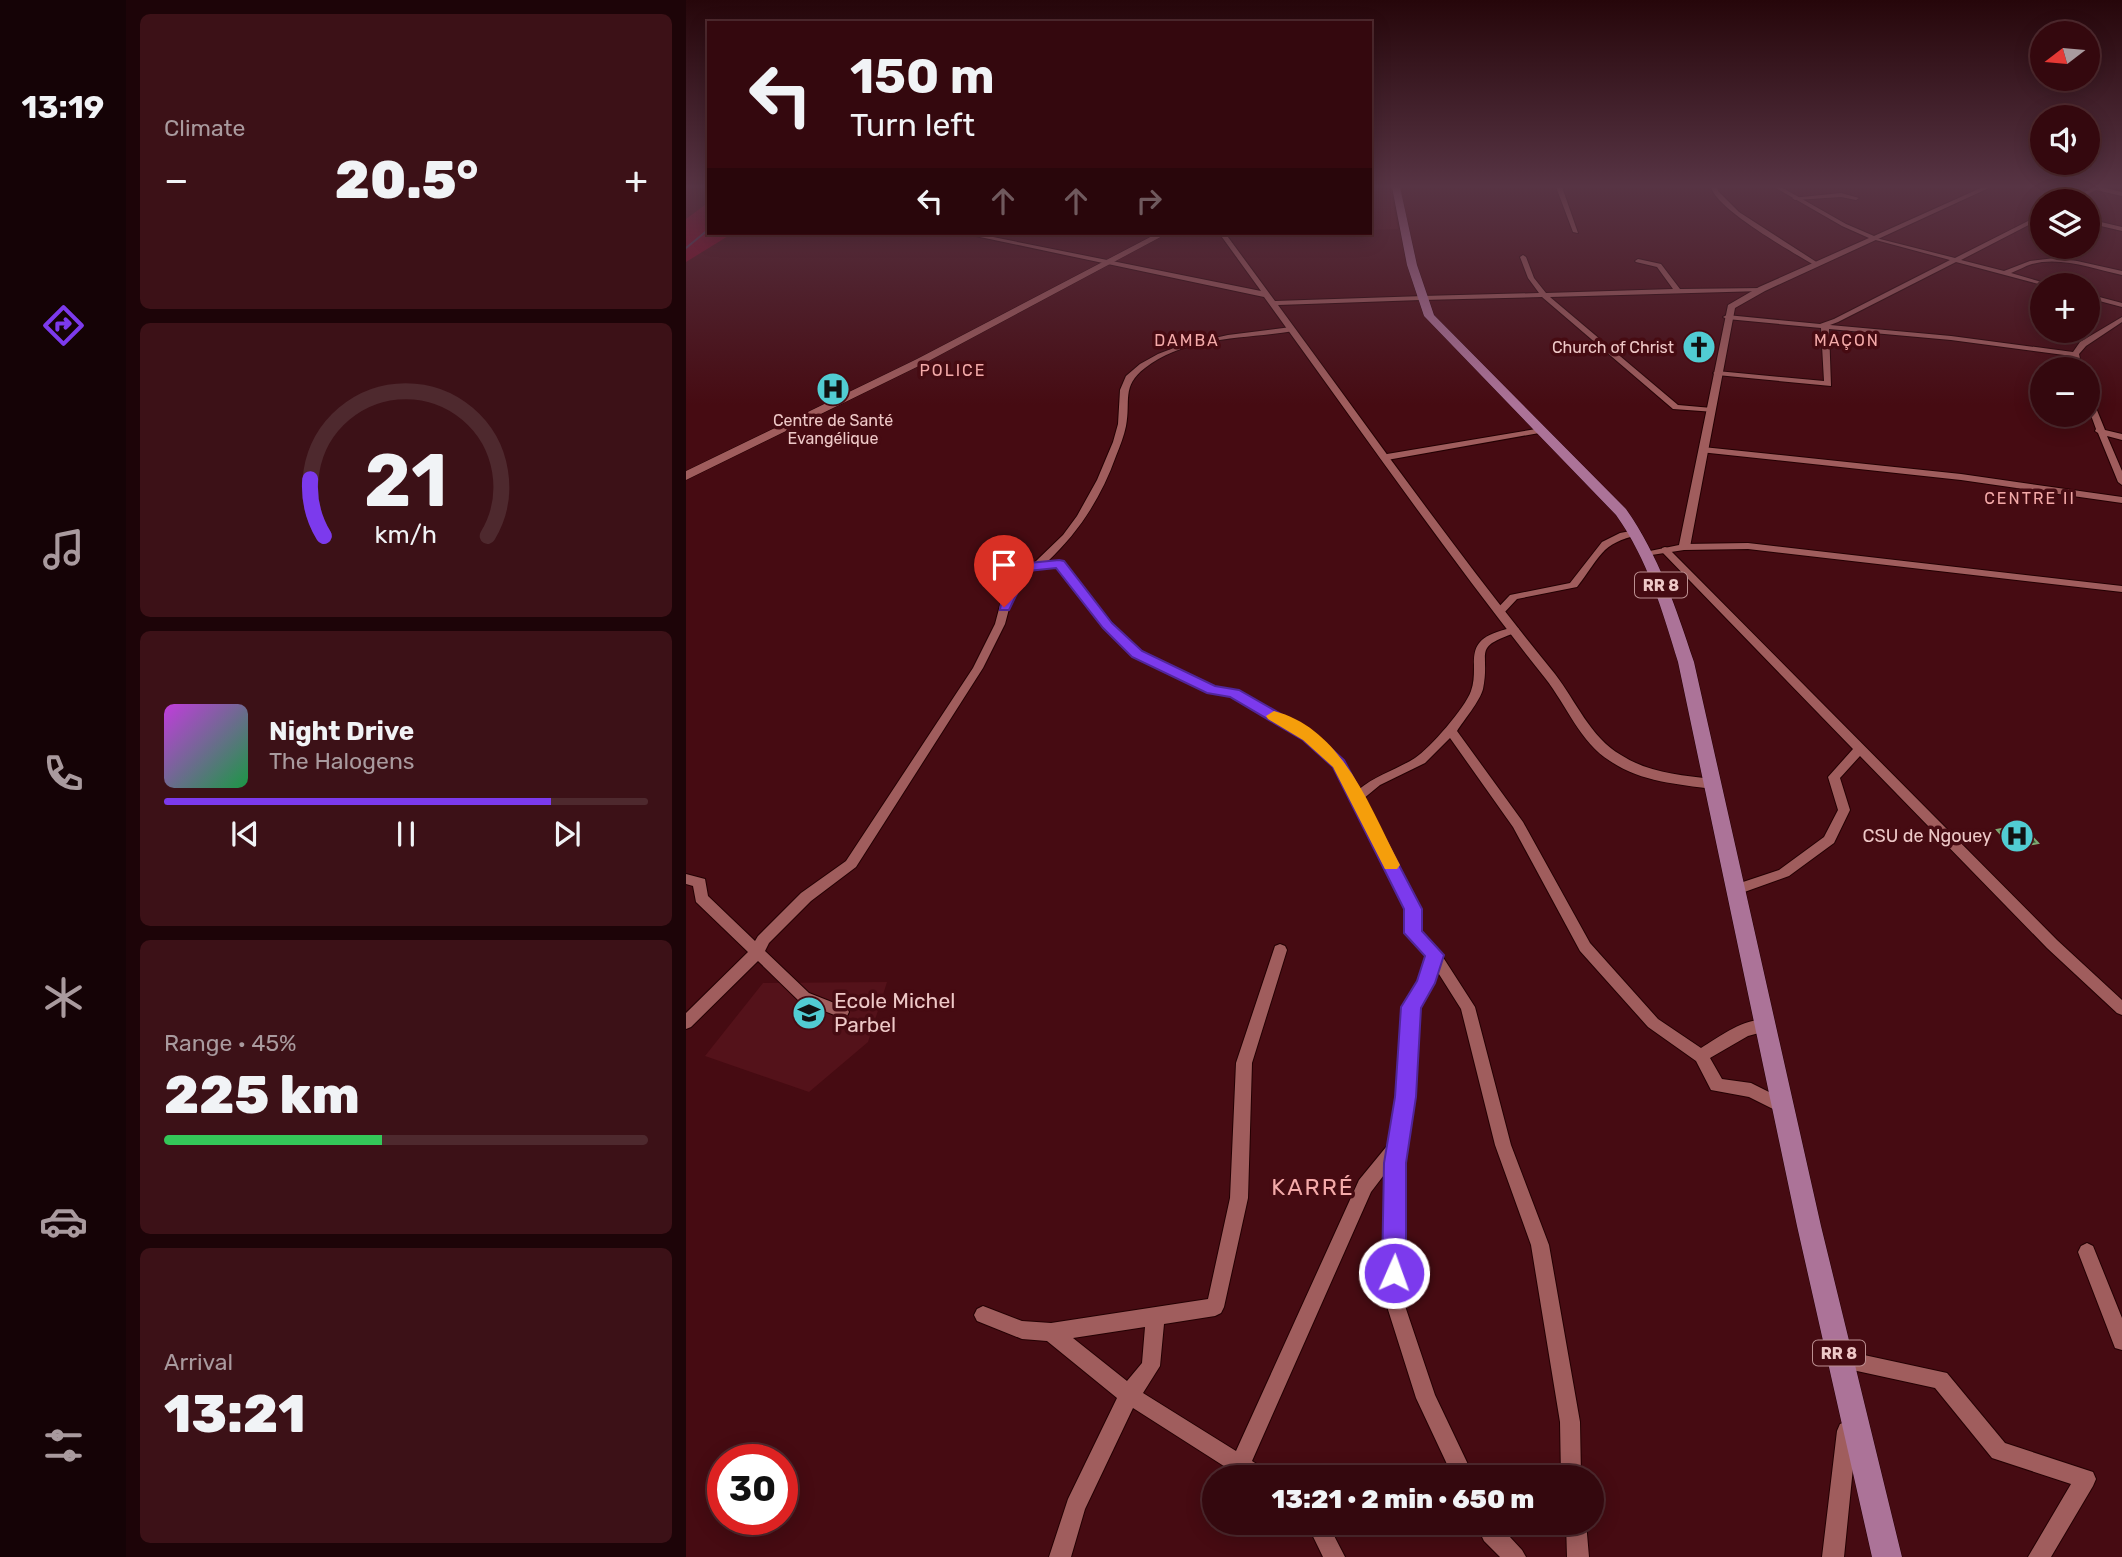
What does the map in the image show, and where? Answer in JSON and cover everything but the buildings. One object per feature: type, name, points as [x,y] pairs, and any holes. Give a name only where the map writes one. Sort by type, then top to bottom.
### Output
[{"type":"main road","points":[[686,476],[848,397],[1114,260]]},
{"type":"main road","name":"RR 8","points":[[1412,260],[1421,298],[1435,323],[1542,430],[1636,533],[1657,552],[1686,662],[1783,1107],[1886,1557]]},
{"type":"street","points":[[1098,260],[1270,299],[1762,289]]},
{"type":"street","points":[[1241,260],[1591,737],[1607,752],[1653,776],[1712,784]]},
{"type":"street","points":[[1524,260],[1531,278],[1543,294],[1676,407],[1713,410]]},
{"type":"street","points":[[1809,260],[1816,264]]},
{"type":"street","points":[[1684,547],[1713,410],[1717,373],[1731,307],[1762,289],[1825,260]]},
{"type":"street","points":[[1814,326],[1836,321],[1956,260],[2030,280]]},
{"type":"street","points":[[2002,272],[2014,271],[2030,262],[2048,260],[2091,264],[2122,273]]},
{"type":"street","points":[[1638,261],[1659,265],[1678,291]]},
{"type":"street","points":[[2100,299],[2122,305]]},
{"type":"street","points":[[1727,317],[2075,354]]},
{"type":"street","points":[[2076,357],[2083,344],[2122,319]]},
{"type":"street","points":[[1717,373],[1828,384],[1825,327]]},
{"type":"street","points":[[1038,566],[1074,528],[1094,494],[1122,429],[1127,380],[1140,367],[1171,352],[1221,338],[1291,329]]},
{"type":"street","points":[[2098,427],[2122,482]]},
{"type":"street","points":[[1387,457],[1542,430]]},
{"type":"street","points":[[2099,431],[2122,437]]},
{"type":"street","points":[[1703,450],[1961,477],[2122,500]]},
{"type":"street","points":[[1499,612],[1514,597],[1573,585],[1606,541],[1617,534],[1636,533]]},
{"type":"street","points":[[1657,552],[1684,547],[1748,546],[2122,589]]},
{"type":"street","points":[[1657,552],[1860,749],[2052,944],[2122,1009]]},
{"type":"street","points":[[686,1023],[757,953],[763,940],[806,897],[851,864],[978,668],[1000,624],[1009,590],[1023,567],[1059,564],[1108,625],[1137,654],[1212,690],[1234,693],[1309,736],[1339,764],[1413,909],[1413,933],[1434,955],[1468,1007],[1503,1145],[1540,1245],[1570,1422],[1571,1465]]},
{"type":"street","points":[[1357,798],[1376,782],[1421,760],[1451,731],[1477,691],[1480,649],[1490,638],[1514,630]]},
{"type":"street","points":[[1451,731],[1518,825],[1585,947],[1653,1023],[1701,1056],[1717,1085],[1751,1090],[1783,1107]]},
{"type":"street","points":[[1736,890],[1784,873],[1829,840],[1843,810],[1834,777],[1860,749]]},
{"type":"street","points":[[686,879],[701,883],[701,898],[804,997],[842,1012]]},
{"type":"street","points":[[983,1315],[1022,1330],[1051,1332],[1215,1307],[1239,1198],[1244,1063],[1280,950]]},
{"type":"street","points":[[1434,955],[1426,983],[1411,1007],[1406,1097],[1397,1144],[1393,1297],[1426,1398],[1458,1465]]},
{"type":"street","points":[[1701,1056],[1745,1030],[1765,1026]]},
{"type":"street","points":[[1051,1332],[1129,1395],[1240,1465],[1365,1186],[1397,1144]]},
{"type":"street","points":[[2087,1252],[2122,1341]]},
{"type":"street","points":[[1060,1557],[1075,1506],[1129,1395],[1151,1366],[1155,1318]]},
{"type":"street","points":[[1841,1359],[1940,1380],[1999,1451],[2086,1479],[2039,1557]]},
{"type":"street","points":[[1833,1557],[1847,1431],[1857,1427]]},
{"type":"street","points":[[1323,1535],[1334,1557]]},
{"type":"street","points":[[1492,1535],[1515,1557]]},
{"type":"street","points":[[1577,1535],[1578,1557]]},
{"type":"shaded area","name":"Ecole Michel Parbel","points":[[887,982],[868,1042],[809,1092],[705,1056],[763,983]]},
{"type":"slow traffic","points":[[1274,716],[1309,736],[1339,764],[1391,865]]},
{"type":"place","name":"Church of Christ","points":[[1699,347]]},
{"type":"place","name":"Centre de Santé Evangélique","points":[[833,389]]},
{"type":"place","name":"CSU de Ngouey","points":[[2017,836]]},
{"type":"place","name":"Ecole Michel Parbel","points":[[809,1013]]},
{"type":"district","name":"DAMBA","points":[[1187,340]]},
{"type":"district","name":"MAÇON","points":[[1847,340]]},
{"type":"district","name":"POLICE","points":[[953,370]]},
{"type":"district","name":"CENTRE II","points":[[2030,498]]},
{"type":"district","name":"KARRÉ","points":[[1313,1187]]},
{"type":"route","points":[[1004,607],[1009,590],[1023,567],[1059,564],[1108,625],[1137,654],[1212,690],[1234,693],[1309,736],[1339,764],[1413,909],[1413,933],[1434,955],[1426,983],[1411,1007],[1406,1097],[1395,1163],[1397,1175],[1394,1273]]}]
